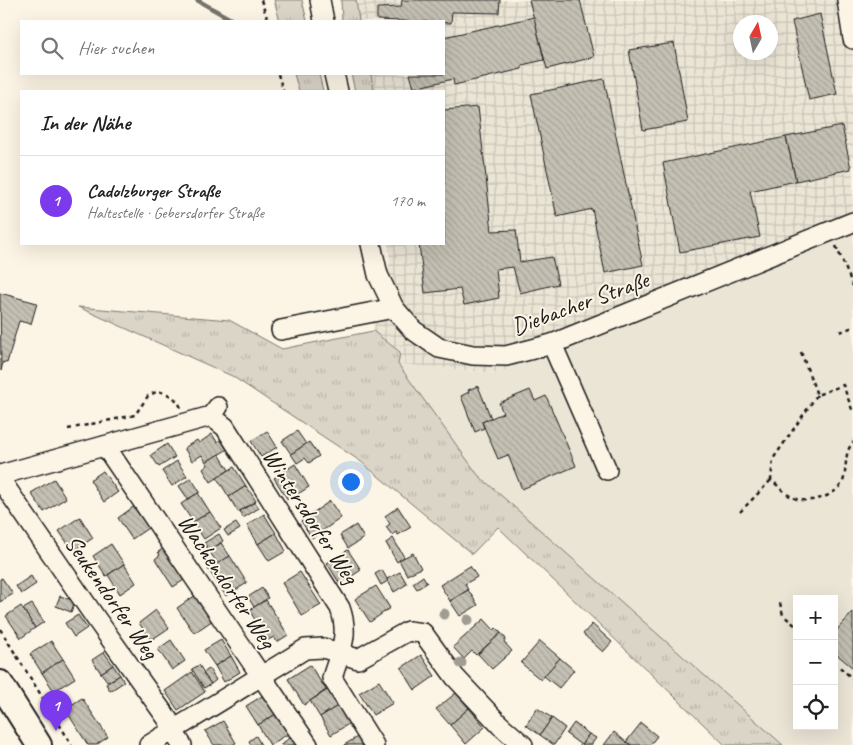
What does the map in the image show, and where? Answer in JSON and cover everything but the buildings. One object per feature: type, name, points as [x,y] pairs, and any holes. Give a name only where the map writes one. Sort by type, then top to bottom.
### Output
[{"type":"main road","points":[[0,683],[39,745]]},
{"type":"street","points":[[320,0],[324,20]]},
{"type":"street","points":[[847,0],[853,40]]},
{"type":"street","points":[[334,75],[338,90]]},
{"type":"street","name":"Diebacher Straße","points":[[371,245],[378,276],[394,308],[413,330],[439,348],[473,355],[506,356],[552,344],[853,222]]},
{"type":"street","points":[[281,330],[394,308]]},
{"type":"street","points":[[552,344],[607,470]]},
{"type":"street","name":"Wintersdorfer Weg","points":[[185,424],[214,411],[340,608],[344,620],[345,638],[332,678],[374,745]]},
{"type":"street","points":[[0,477],[185,424]]},
{"type":"street","name":"Wachendorfer Weg","points":[[105,446],[308,745]]},
{"type":"street","name":"Seukendorfer Weg","points":[[0,477],[97,620],[169,721],[177,738]]},
{"type":"street","points":[[149,745],[177,738],[261,675],[306,650],[323,648],[358,659],[408,631],[423,633],[455,677],[500,725],[523,745]]},
{"type":"path","points":[[260,0],[268,20]]},
{"type":"path","points":[[278,75],[283,90]]},
{"type":"path","points":[[830,232],[853,286]]},
{"type":"path","points":[[840,332],[853,327]]},
{"type":"path","points":[[801,352],[817,395]]},
{"type":"path","points":[[740,512],[771,480],[773,459],[817,395],[843,385],[853,412]]},
{"type":"path","points":[[68,429],[135,415],[148,396],[158,391],[170,394],[180,404],[185,424]]},
{"type":"path","points":[[771,480],[792,497],[804,501],[829,495],[840,487],[844,479],[846,456],[853,442]]},
{"type":"path","points":[[780,603],[783,615],[793,624]]},
{"type":"path","points":[[0,629],[72,745]]},
{"type":"path","points":[[838,666],[853,679]]},
{"type":"shaded area","points":[[356,0],[853,0],[853,226],[498,373],[398,364],[400,351],[373,331],[390,261],[388,245],[445,245],[445,90],[374,90],[371,75],[445,75],[445,20],[359,20]]},
{"type":"shaded area","points":[[853,226],[853,745],[783,745],[478,475],[398,364],[498,373]]},
{"type":"green space","points":[[274,0],[302,0],[307,20],[280,20]]},
{"type":"green space","points":[[341,0],[356,0],[359,20],[342,20]]},
{"type":"green space","points":[[294,75],[319,75],[323,90],[299,90]]},
{"type":"green space","points":[[351,75],[371,75],[374,90],[355,90]]},
{"type":"green space","points":[[78,307],[229,320],[282,349],[373,331],[400,352],[398,364],[478,475],[783,745],[725,745],[498,527],[472,554],[360,461],[232,376]]},
{"type":"waterway","points":[[197,0],[232,20]]},
{"type":"place","name":"Cadolzburger Straße","points":[[56,731]]}]
